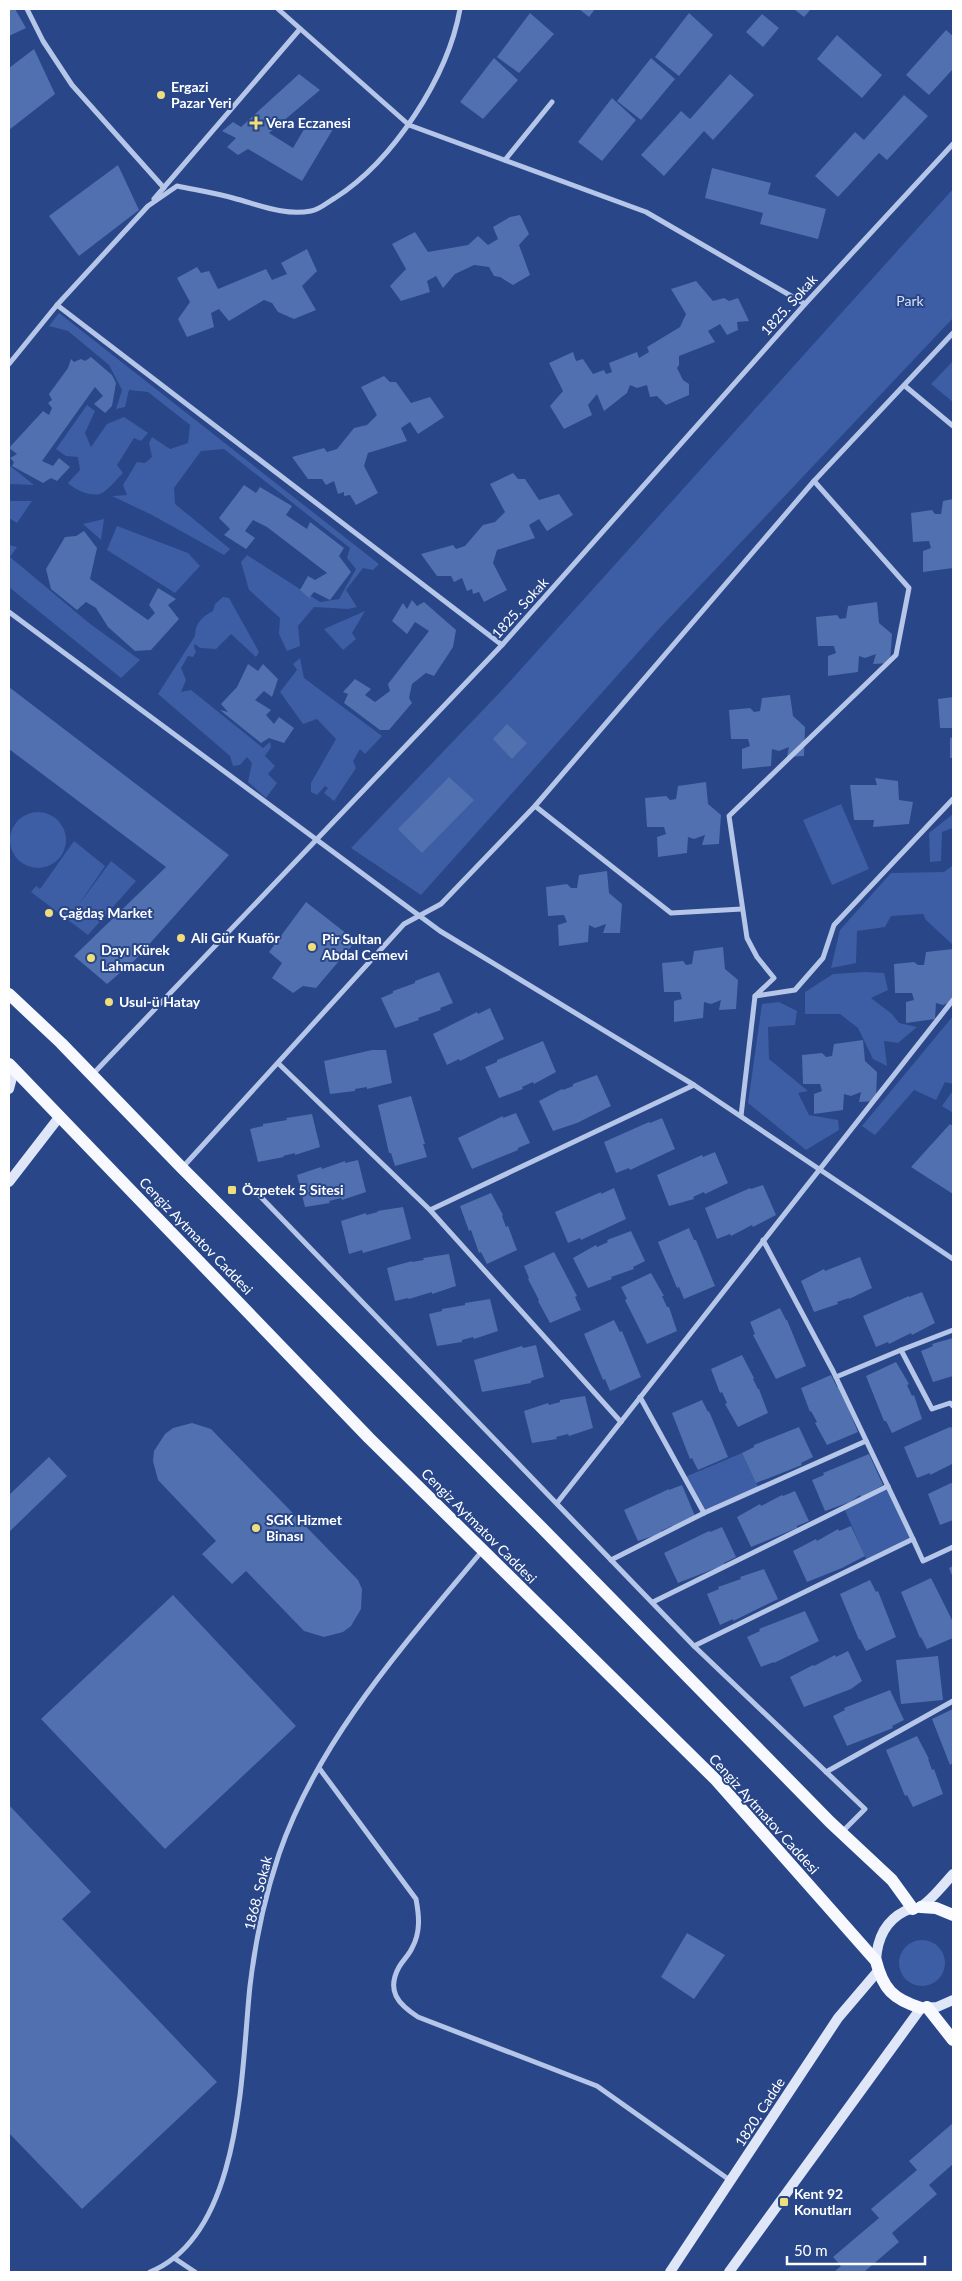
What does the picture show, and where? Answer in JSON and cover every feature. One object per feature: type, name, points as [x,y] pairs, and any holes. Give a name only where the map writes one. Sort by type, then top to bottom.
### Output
[{"type":"main road","points":[[9,994],[542,1528],[842,1833],[892,1880],[917,1908],[936,1908],[953,1915]]},
{"type":"main road","points":[[9,1089],[12,1067]]},
{"type":"main road","name":"Cengiz Aytmatov Caddesi","points":[[12,1067],[362,1430],[716,1780],[877,1966],[880,1978],[890,1992],[904,2003],[924,2007],[953,2040]]},
{"type":"main road","points":[[9,1182],[60,1116]]},
{"type":"main road","name":"1820. Cadde","points":[[670,2272],[838,2018],[877,1966],[877,1945],[883,1931],[893,1919],[917,1908],[953,1874]]},
{"type":"main road","points":[[729,2272],[924,2007],[937,2007],[953,2000]]},
{"type":"street","points":[[27,9],[43,41],[72,85],[164,188]]},
{"type":"street","points":[[278,9],[409,126],[646,212],[805,304]]},
{"type":"street","points":[[148,206],[177,186],[281,212],[313,211],[355,185],[409,126],[428,95],[456,30],[460,9]]},
{"type":"street","points":[[9,364],[57,305],[164,188],[300,29]]},
{"type":"street","points":[[505,160],[552,102]]},
{"type":"street","name":"1825. Sokak","points":[[91,1075],[502,645],[805,304],[953,144]]},
{"type":"street","points":[[57,305],[502,645]]},
{"type":"street","points":[[182,1168],[279,1064],[404,924],[441,904],[535,806],[814,481],[953,333]]},
{"type":"street","points":[[905,386],[953,426]]},
{"type":"street","points":[[741,1116],[755,996],[774,978],[758,957],[747,938],[729,816],[896,655],[909,588],[814,481]]},
{"type":"street","points":[[9,612],[440,931],[694,1085],[953,1259]]},
{"type":"street","points":[[755,996],[795,990],[823,958],[834,925],[953,799]]},
{"type":"street","points":[[535,806],[671,913],[742,909]]},
{"type":"street","points":[[557,1503],[953,1000]]},
{"type":"street","points":[[279,1064],[430,1210],[621,1422]]},
{"type":"street","points":[[430,1210],[694,1085]]},
{"type":"street","points":[[257,1193],[694,1646],[865,1809],[842,1833]]},
{"type":"street","points":[[763,1240],[836,1377],[923,1561],[953,1547]]},
{"type":"street","points":[[836,1377],[953,1330]]},
{"type":"street","points":[[901,1350],[932,1410],[950,1403],[953,1406]]},
{"type":"street","points":[[640,1397],[704,1513]]},
{"type":"street","points":[[611,1560],[704,1513],[866,1441]]},
{"type":"street","points":[[653,1602],[888,1486]]},
{"type":"street","points":[[694,1646],[913,1539]]},
{"type":"street","name":"1868. Sokak","points":[[150,2272],[174,2258],[202,2225],[226,2167],[240,2098],[250,1985],[266,1900],[279,1854],[293,1819],[342,1728],[402,1648],[483,1551]]},
{"type":"street","points":[[826,1772],[953,1701]]},
{"type":"street","points":[[319,1768],[416,1899],[420,1918],[417,1934],[412,1948],[399,1967],[394,1980],[395,1996],[403,2007],[418,2017],[597,2086],[731,2181]]},
{"type":"street","points":[[174,2258],[194,2272]]},
{"type":"green space","name":"Park","points":[[953,189],[953,318],[658,630],[421,895],[351,848],[503,689]]},
{"type":"green space","points":[[59,313],[379,564],[373,570],[363,568],[346,590],[357,607],[348,609],[314,607],[298,626],[300,646],[287,651],[279,634],[280,618],[249,590],[241,562],[247,555],[320,602],[339,599],[356,569],[347,558],[350,548],[224,449],[201,451],[174,488],[175,504],[230,549],[224,555],[152,515],[112,496],[127,495],[123,485],[137,462],[145,463],[152,457],[149,443],[152,437],[170,449],[188,443],[190,425],[148,392],[129,390],[125,407],[116,409],[122,390],[109,365],[68,331],[49,326]]},
{"type":"green space","points":[[953,361],[953,402],[931,384]]},
{"type":"green space","points":[[87,405],[95,411],[85,433],[91,447],[107,424],[124,417],[148,433],[141,441],[134,438],[117,465],[123,473],[102,493],[93,495],[68,483],[80,470],[78,457],[66,456],[56,449]]},
{"type":"green space","points":[[9,465],[34,485],[9,484]]},
{"type":"green space","points":[[9,501],[32,501],[17,523],[9,518]]},
{"type":"green space","points":[[104,519],[101,540],[83,524]]},
{"type":"green space","points":[[117,526],[188,553],[200,566],[175,593],[107,550]]},
{"type":"green space","points":[[9,545],[17,547],[10,557],[89,623],[140,660],[121,678],[9,587]]},
{"type":"green space","points":[[223,597],[229,598],[259,652],[256,657],[231,634],[216,649],[200,648],[195,644],[196,652],[193,657],[188,656],[181,668],[186,680],[181,692],[191,690],[263,748],[270,742],[271,747],[265,756],[275,766],[268,774],[277,783],[266,798],[248,782],[252,763],[247,757],[240,765],[233,766],[230,756],[158,694],[195,636],[195,631],[202,618],[213,611],[215,604]]},
{"type":"green space","points":[[365,611],[352,633],[356,639],[343,650],[324,629]]},
{"type":"green space","points":[[300,658],[304,678],[382,736],[365,754],[360,749],[353,761],[356,768],[334,801],[324,793],[328,788],[325,786],[317,795],[311,792],[311,783],[336,739],[317,719],[303,724],[280,692],[297,670],[293,664]]},
{"type":"green space","points":[[841,804],[869,869],[832,885],[803,820]]},
{"type":"green space","points":[[38,812],[49,814],[58,820],[64,829],[66,840],[64,851],[58,860],[49,866],[38,868],[27,866],[18,860],[12,851],[10,840],[12,829],[18,820],[27,814]]},
{"type":"green space","points":[[953,814],[953,828],[942,832],[941,861],[930,862],[929,833]]},
{"type":"green space","points":[[74,841],[105,866],[77,907],[111,861],[136,881],[88,935],[31,892],[36,886],[40,889]]},
{"type":"green space","points":[[952,866],[953,945],[926,920],[923,914],[891,916],[885,927],[857,931],[856,963],[831,968],[840,930],[891,873],[944,872]]},
{"type":"green space","points":[[884,973],[888,990],[871,998],[892,1014],[899,1023],[917,1027],[898,1043],[884,1041],[887,1066],[873,1059],[858,1028],[840,1014],[805,1014],[805,992],[833,974]]},
{"type":"green space","points":[[779,1002],[797,1011],[795,1025],[768,1027],[769,1059],[808,1091],[798,1093],[809,1115],[838,1120],[839,1130],[806,1150],[748,1103],[762,1004]]},
{"type":"green space","points":[[953,1016],[953,1084],[945,1082],[936,1100],[914,1090],[875,1135],[862,1126]]},
{"type":"green space","points":[[953,1092],[953,1113],[942,1106]]},
{"type":"green space","points":[[742,1453],[759,1489],[704,1513],[685,1477]]},
{"type":"green space","points":[[888,1486],[913,1539],[867,1561],[844,1508]]},
{"type":"green space","points":[[922,1940],[935,1944],[941,1950],[945,1963],[941,1976],[935,1982],[922,1986],[909,1982],[903,1976],[899,1963],[903,1950],[909,1944]]},
{"type":"building","points":[[9,9],[15,9],[26,28],[9,36]]},
{"type":"building","points":[[579,9],[595,9],[589,17]]},
{"type":"building","points":[[794,9],[811,9],[804,17]]},
{"type":"building","points":[[530,13],[554,34],[519,73],[497,57]]},
{"type":"building","points":[[689,13],[713,35],[679,76],[655,57]]},
{"type":"building","points":[[762,14],[779,28],[763,47],[746,32]]},
{"type":"building","points":[[946,30],[953,36],[953,69],[929,95],[906,75]]},
{"type":"building","points":[[837,35],[882,75],[862,98],[817,59]]},
{"type":"building","points":[[34,49],[55,94],[9,130],[9,68]]},
{"type":"building","points":[[494,58],[518,80],[483,119],[460,102]]},
{"type":"building","points":[[651,58],[675,79],[641,120],[617,101]]},
{"type":"building","points":[[299,74],[320,90],[269,133],[293,148],[310,119],[336,124],[302,181],[248,149],[238,155],[227,147],[236,138],[222,131],[233,122],[241,127]]},
{"type":"building","points":[[730,74],[754,95],[713,140],[704,131],[664,176],[641,155],[681,111],[690,119]]},
{"type":"building","points":[[904,95],[928,116],[887,160],[879,153],[838,197],[815,176],[855,132],[864,140]]},
{"type":"building","points":[[612,98],[636,120],[602,161],[578,142]]},
{"type":"building","points":[[118,165],[139,210],[79,256],[49,216]]},
{"type":"building","points":[[712,168],[771,183],[768,194],[826,209],[818,239],[760,224],[763,213],[705,198]]},
{"type":"building","points":[[520,215],[529,234],[519,245],[530,275],[513,285],[500,277],[494,276],[489,267],[474,265],[455,274],[443,288],[436,276],[427,281],[430,292],[401,301],[390,286],[406,269],[392,244],[415,232],[428,252],[468,245],[478,236],[488,245],[498,239],[493,227],[510,217]]},
{"type":"building","points":[[307,249],[317,271],[302,286],[316,310],[294,319],[278,312],[272,303],[264,300],[229,321],[219,309],[211,313],[214,327],[187,337],[178,319],[190,302],[177,278],[197,267],[201,273],[209,271],[218,289],[266,269],[272,280],[287,274],[281,263]]},
{"type":"building","points":[[696,281],[713,301],[724,298],[729,301],[738,298],[749,321],[737,322],[738,330],[727,335],[720,324],[708,331],[715,342],[679,356],[677,368],[683,380],[689,384],[689,395],[666,405],[657,396],[650,397],[647,385],[637,388],[630,385],[627,393],[604,411],[597,394],[588,405],[592,415],[564,429],[550,406],[563,391],[549,363],[573,352],[576,361],[583,359],[593,374],[604,370],[606,374],[612,372],[609,363],[637,352],[639,358],[649,352],[647,347],[680,327],[686,314],[671,289]]},
{"type":"building","points":[[91,357],[112,375],[116,383],[112,406],[105,413],[94,404],[103,396],[95,387],[42,461],[53,466],[59,458],[70,467],[57,481],[51,478],[43,483],[12,466],[14,462],[10,458],[17,454],[9,448],[43,411],[49,415],[52,408],[48,403],[52,400],[49,394],[68,368],[71,359],[74,362],[81,359],[85,361]]},
{"type":"building","points":[[384,376],[390,382],[396,382],[411,403],[430,397],[444,417],[418,434],[410,422],[401,428],[407,441],[368,453],[364,466],[378,493],[356,505],[350,495],[344,496],[344,492],[338,494],[334,481],[326,485],[322,479],[308,479],[292,457],[324,448],[327,452],[337,449],[354,428],[367,425],[377,415],[361,387]]},
{"type":"building","points":[[513,473],[518,479],[525,479],[539,500],[559,494],[573,515],[547,531],[539,519],[529,525],[535,538],[497,550],[493,563],[507,590],[484,602],[479,592],[473,594],[472,589],[467,591],[462,578],[454,582],[451,576],[437,576],[421,554],[453,545],[456,549],[465,546],[483,525],[495,522],[505,512],[490,484]]},
{"type":"building","points":[[244,485],[256,493],[260,487],[292,506],[286,515],[307,529],[310,522],[344,548],[339,556],[351,572],[330,600],[314,592],[309,598],[300,590],[308,576],[315,580],[327,573],[267,527],[253,520],[245,531],[255,538],[246,549],[224,535],[230,529],[219,518]]},
{"type":"building","points":[[953,499],[953,568],[923,572],[923,551],[931,548],[929,541],[913,542],[911,513],[932,510],[935,514],[941,514],[943,501]]},
{"type":"building","points":[[84,531],[97,548],[90,579],[148,620],[155,613],[149,605],[158,588],[176,599],[168,605],[179,619],[151,650],[135,651],[108,627],[96,608],[86,602],[77,610],[51,589],[46,569],[65,537],[76,536]]},
{"type":"building","points":[[412,600],[417,606],[424,602],[456,630],[453,647],[434,676],[426,673],[412,684],[409,698],[412,703],[389,730],[380,730],[344,703],[348,694],[343,692],[355,679],[371,689],[365,695],[375,702],[390,691],[388,684],[429,631],[415,622],[407,634],[392,621],[403,603],[407,609]]},
{"type":"building","points":[[877,602],[879,623],[892,634],[890,663],[873,664],[876,654],[865,658],[859,656],[858,672],[828,676],[828,656],[836,653],[834,646],[818,646],[816,617],[837,615],[840,619],[846,618],[848,606]]},
{"type":"building","points":[[248,664],[258,671],[263,664],[278,679],[272,697],[264,691],[255,700],[271,710],[266,715],[274,724],[279,717],[294,728],[284,743],[269,738],[261,743],[220,710],[228,712],[221,704],[237,687]]},
{"type":"building","points":[[9,687],[229,855],[135,960],[107,984],[74,956],[166,867],[9,749]]},
{"type":"building","points":[[790,695],[793,716],[805,727],[804,756],[787,757],[789,747],[779,751],[772,749],[771,766],[742,769],[742,749],[750,746],[748,739],[731,739],[729,710],[750,708],[754,712],[760,711],[762,698]]},
{"type":"building","points":[[953,697],[953,728],[940,728],[938,699]]},
{"type":"building","points":[[507,724],[527,743],[512,759],[493,739]]},
{"type":"building","points":[[953,737],[953,758],[950,758],[950,738]]},
{"type":"building","points":[[449,777],[474,800],[422,853],[398,829]]},
{"type":"building","points":[[875,778],[898,781],[899,800],[913,802],[909,824],[873,827],[874,820],[854,820],[850,785],[877,785]]},
{"type":"building","points":[[706,782],[708,804],[721,815],[719,844],[702,845],[705,835],[694,839],[688,837],[687,853],[658,857],[657,837],[666,834],[664,827],[647,827],[645,798],[666,796],[670,800],[676,799],[678,786]]},
{"type":"building","points":[[607,871],[609,893],[622,904],[620,933],[603,933],[606,924],[595,928],[589,925],[588,942],[559,946],[558,925],[567,922],[564,915],[548,916],[546,887],[567,884],[571,888],[577,888],[579,875]]},
{"type":"building","name":"Pir Sultan Abdal Cemevi","points":[[306,902],[356,941],[316,988],[303,986],[293,993],[272,978],[282,963],[269,952]]},
{"type":"building","points":[[723,947],[725,969],[738,980],[736,1009],[719,1010],[721,1000],[711,1004],[704,1002],[703,1018],[674,1022],[674,1001],[682,999],[680,992],[664,992],[662,963],[683,961],[686,965],[692,964],[694,951]]},
{"type":"building","points":[[953,949],[953,1001],[943,1005],[936,1003],[935,1019],[906,1023],[906,1002],[914,1000],[912,993],[895,993],[894,964],[914,962],[918,965],[924,965],[926,952]]},
{"type":"building","points":[[439,972],[453,1003],[440,1008],[441,1010],[418,1018],[419,1020],[395,1028],[381,998],[393,993],[393,991],[415,983],[415,981]]},
{"type":"building","points":[[490,1008],[504,1039],[460,1061],[459,1059],[447,1065],[433,1034],[477,1012],[478,1014]]},
{"type":"building","points":[[863,1040],[865,1061],[877,1072],[876,1101],[859,1102],[861,1092],[851,1096],[844,1094],[843,1110],[814,1114],[814,1094],[822,1091],[820,1084],[803,1084],[802,1055],[822,1053],[826,1057],[832,1056],[834,1044]]},
{"type":"building","points":[[543,1041],[556,1072],[534,1084],[533,1082],[522,1087],[523,1089],[499,1098],[485,1067]]},
{"type":"building","points":[[372,1050],[386,1050],[392,1083],[367,1089],[367,1087],[355,1089],[355,1091],[330,1094],[324,1061]]},
{"type":"building","points":[[597,1075],[611,1106],[577,1123],[553,1131],[539,1101],[562,1089],[573,1086],[573,1084]]},
{"type":"building","points":[[411,1096],[427,1157],[395,1166],[391,1153],[389,1153],[378,1105]]},
{"type":"building","points":[[516,1113],[530,1143],[472,1169],[458,1138],[503,1116],[503,1118]]},
{"type":"building","points":[[312,1114],[320,1147],[295,1155],[295,1153],[258,1162],[250,1129],[263,1126],[263,1124],[287,1120],[286,1118]]},
{"type":"building","points":[[662,1118],[675,1149],[630,1170],[629,1168],[616,1173],[604,1142]]},
{"type":"building","points":[[950,1124],[953,1126],[953,1194],[911,1167]]},
{"type":"building","points":[[715,1152],[728,1183],[705,1194],[704,1192],[693,1197],[694,1199],[669,1206],[657,1175],[702,1155],[703,1157]]},
{"type":"building","points":[[358,1160],[366,1192],[342,1200],[341,1198],[329,1201],[330,1203],[305,1207],[297,1175],[345,1161],[345,1163]]},
{"type":"building","points":[[763,1185],[776,1215],[731,1236],[730,1234],[717,1239],[705,1208],[750,1188]]},
{"type":"building","points":[[614,1188],[626,1219],[581,1240],[580,1238],[568,1243],[555,1212]]},
{"type":"building","points":[[491,1193],[503,1215],[506,1227],[508,1226],[517,1250],[487,1264],[481,1252],[479,1253],[460,1206]]},
{"type":"building","points":[[403,1207],[411,1239],[363,1253],[362,1250],[349,1254],[341,1221],[366,1213],[366,1215],[377,1211]]},
{"type":"building","points":[[689,1228],[715,1286],[684,1299],[679,1287],[677,1288],[658,1242]]},
{"type":"building","points":[[631,1231],[645,1261],[633,1267],[634,1269],[588,1288],[573,1258],[596,1245],[597,1247],[608,1242],[607,1240]]},
{"type":"building","points":[[554,1252],[577,1296],[575,1297],[581,1310],[550,1323],[538,1301],[524,1266]]},
{"type":"building","points":[[449,1254],[456,1286],[432,1294],[432,1292],[395,1301],[387,1268],[412,1261],[424,1260],[423,1258]]},
{"type":"building","points":[[860,1257],[872,1288],[849,1299],[837,1302],[838,1304],[814,1312],[801,1281],[824,1269],[825,1271]]},
{"type":"building","points":[[651,1273],[664,1296],[662,1296],[667,1307],[669,1307],[677,1331],[647,1344],[625,1300],[627,1299],[621,1287]]},
{"type":"building","points":[[922,1292],[935,1323],[912,1335],[911,1333],[889,1344],[888,1342],[876,1347],[863,1316]]},
{"type":"building","points":[[490,1299],[498,1331],[474,1339],[473,1337],[462,1340],[462,1342],[437,1346],[429,1314],[442,1311],[442,1309],[465,1305],[465,1303]]},
{"type":"building","points":[[780,1308],[806,1366],[776,1379],[753,1335],[755,1334],[750,1322]]},
{"type":"building","points":[[614,1320],[620,1332],[622,1331],[641,1377],[610,1391],[605,1379],[603,1380],[584,1334]]},
{"type":"building","points":[[953,1338],[953,1376],[933,1382],[921,1351],[933,1346],[932,1344]]},
{"type":"building","points":[[536,1345],[544,1377],[531,1381],[531,1383],[482,1392],[474,1360],[522,1346],[523,1348]]},
{"type":"building","points":[[742,1355],[759,1389],[768,1413],[738,1427],[725,1404],[727,1403],[722,1392],[720,1393],[711,1369]]},
{"type":"building","points":[[896,1362],[909,1384],[907,1385],[912,1396],[914,1395],[922,1419],[892,1433],[886,1421],[884,1421],[866,1376]]},
{"type":"building","points":[[831,1375],[837,1387],[839,1386],[858,1432],[827,1445],[815,1423],[817,1422],[810,1412],[801,1388]]},
{"type":"building","points":[[585,1396],[593,1428],[569,1436],[568,1434],[556,1437],[557,1439],[532,1443],[524,1411],[548,1403],[549,1405],[560,1402],[560,1400]]},
{"type":"building","points":[[702,1400],[709,1411],[728,1457],[698,1470],[692,1458],[690,1459],[672,1413]]},
{"type":"building","points":[[192,1423],[211,1429],[358,1580],[362,1589],[361,1609],[351,1626],[343,1632],[324,1637],[304,1631],[246,1571],[232,1584],[202,1554],[216,1541],[158,1480],[153,1461],[154,1451],[165,1434],[173,1428]]},
{"type":"building","points":[[799,1427],[813,1457],[801,1463],[802,1465],[756,1483],[742,1453],[754,1447],[754,1445]]},
{"type":"building","points":[[950,1427],[953,1428],[953,1467],[952,1464],[930,1475],[930,1473],[917,1478],[904,1447]]},
{"type":"building","points":[[869,1454],[883,1485],[861,1497],[860,1495],[850,1502],[825,1511],[812,1480],[824,1475],[823,1473]]},
{"type":"building","points":[[49,1457],[67,1476],[9,1532],[9,1495]]},
{"type":"building","points":[[951,1483],[953,1484],[953,1520],[940,1525],[928,1494]]},
{"type":"building","points":[[682,1485],[695,1516],[673,1528],[672,1526],[661,1531],[662,1533],[638,1541],[624,1510]]},
{"type":"building","points":[[795,1491],[809,1521],[751,1547],[737,1517],[760,1504],[761,1506],[782,1495]]},
{"type":"building","points":[[851,1526],[865,1556],[842,1568],[807,1582],[793,1551],[816,1539],[817,1541],[838,1529],[839,1531]]},
{"type":"building","points":[[722,1527],[736,1557],[724,1563],[724,1565],[678,1583],[664,1553],[709,1531]]},
{"type":"building","points":[[953,1566],[953,1578],[949,1568]]},
{"type":"building","points":[[764,1569],[778,1599],[733,1621],[733,1619],[720,1625],[707,1594],[719,1589],[718,1587],[741,1579],[740,1577]]},
{"type":"building","points":[[931,1578],[953,1622],[953,1638],[927,1649],[920,1638],[901,1592]]},
{"type":"building","points":[[870,1580],[876,1592],[878,1591],[896,1637],[866,1651],[859,1640],[840,1594]]},
{"type":"building","points":[[173,1595],[296,1726],[165,1849],[41,1719]]},
{"type":"building","points":[[805,1611],[819,1641],[774,1663],[761,1667],[747,1637],[760,1631],[759,1629]]},
{"type":"building","points":[[848,1651],[862,1681],[851,1689],[804,1707],[790,1677],[835,1655],[836,1657]]},
{"type":"building","points":[[938,1656],[943,1700],[901,1704],[896,1660]]},
{"type":"building","points":[[890,1690],[904,1720],[892,1726],[893,1728],[847,1746],[833,1716],[845,1710],[844,1708]]},
{"type":"building","points":[[953,1709],[953,1763],[950,1765],[932,1719]]},
{"type":"building","points":[[917,1736],[929,1759],[932,1770],[934,1769],[943,1794],[913,1807],[907,1795],[905,1796],[886,1750]]},
{"type":"building","points":[[9,1805],[91,1892],[62,1919],[217,2082],[82,2209],[9,2133]]},
{"type":"building","points":[[687,1933],[725,1955],[694,1999],[661,1977]]},
{"type":"building","points":[[953,2123],[953,2164],[929,2185],[937,2194],[892,2233],[899,2242],[864,2272],[834,2272],[841,2266],[833,2257],[879,2218],[871,2209],[917,2170],[909,2161]]},
{"type":"place","name":"Ergazi Pazar Yeri","points":[[161,95]]},
{"type":"place","name":"Vera Eczanesi","points":[[256,123]]},
{"type":"place","name":"Çağdaş Market","points":[[49,913]]},
{"type":"place","name":"Ali Gür Kuaför","points":[[181,938]]},
{"type":"place","name":"Pir Sultan Abdal Cemevi","points":[[312,947]]},
{"type":"place","name":"Dayı Kürek Lahmacun","points":[[91,958]]},
{"type":"place","name":"Usul-ü Hatay","points":[[109,1002]]},
{"type":"place","name":"Özpetek 5 Sitesi","points":[[232,1190]]},
{"type":"place","name":"SGK Hizmet Binası","points":[[256,1528]]},
{"type":"place","name":"Kent 92 Konutları","points":[[784,2202]]}]
